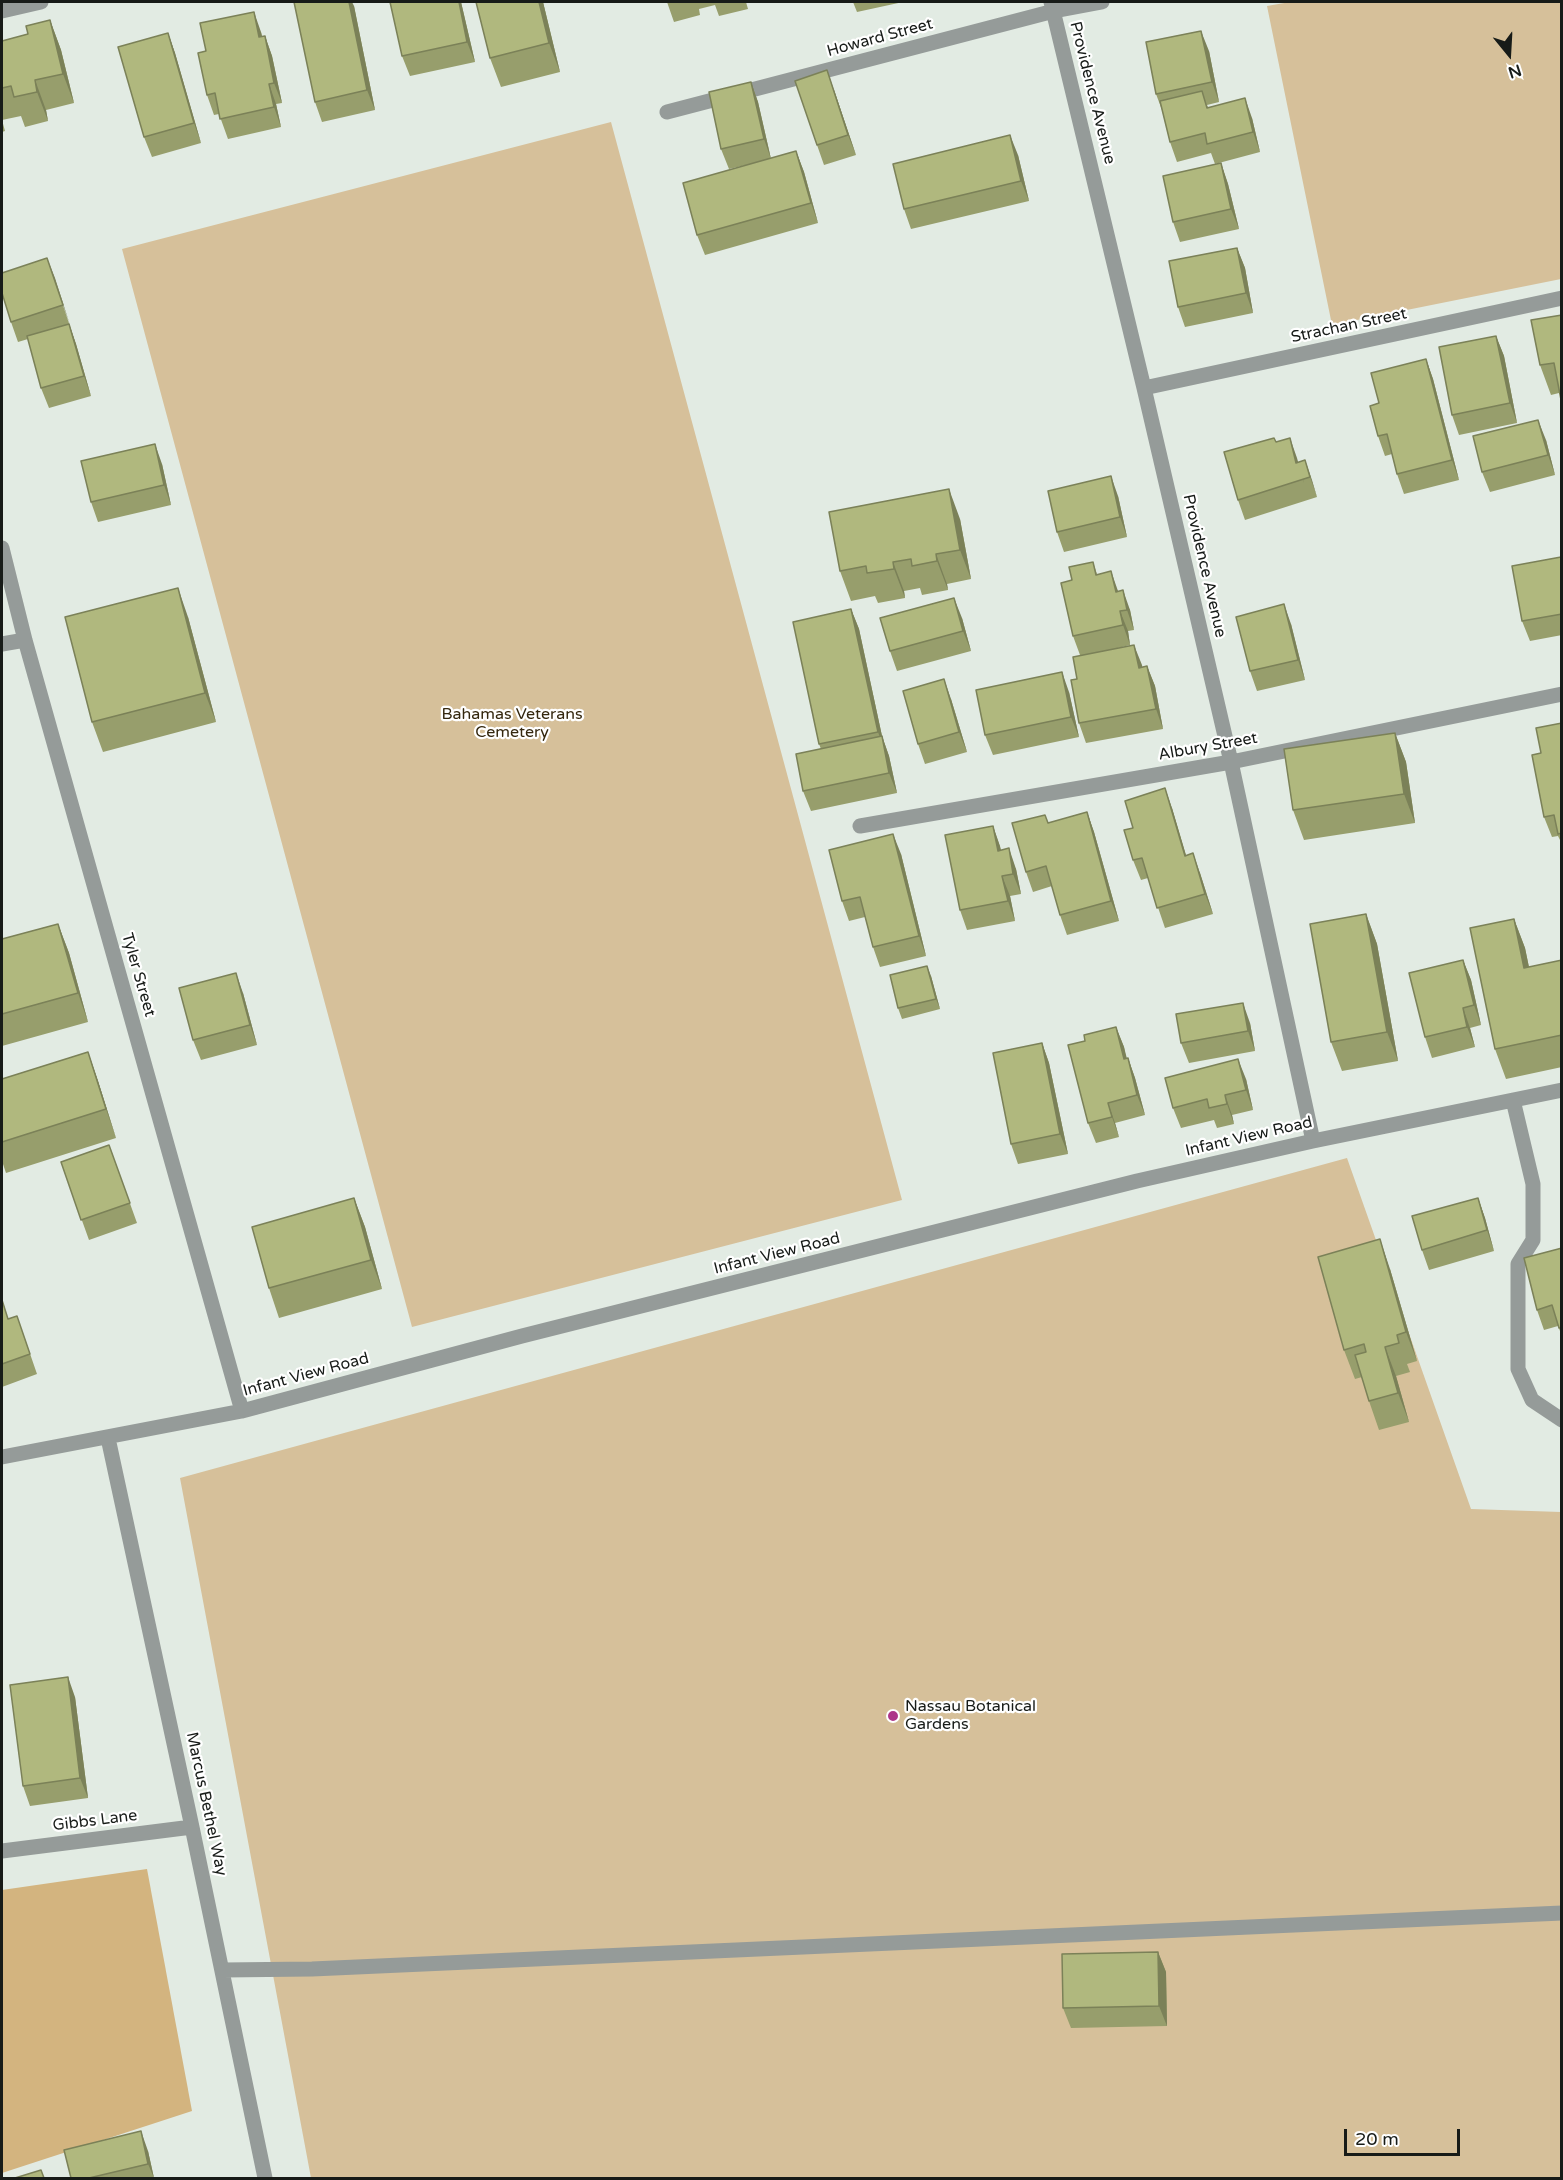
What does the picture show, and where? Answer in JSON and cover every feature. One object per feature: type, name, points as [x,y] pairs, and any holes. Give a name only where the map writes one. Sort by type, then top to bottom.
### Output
[{"type":"street","points":[[2,11],[40,2]]},
{"type":"street","name":"Howard Street","points":[[667,112],[1052,6],[1102,2]]},
{"type":"street","name":"Providence Avenue","points":[[1052,6],[1231,762],[1313,1141]]},
{"type":"street","name":"Strachan Street","points":[[1144,388],[1562,298]]},
{"type":"street","name":"Tyler Street","points":[[2,548],[25,640],[242,1411]]},
{"type":"street","points":[[2,644],[25,640]]},
{"type":"street","name":"Albury Street","points":[[860,826],[1231,762],[1562,694]]},
{"type":"street","name":"Infant View Road","points":[[2,1457],[242,1411],[522,1336],[1137,1181],[1313,1141],[1562,1090]]},
{"type":"street","points":[[1513,1100],[1533,1184],[1533,1240],[1518,1264],[1518,1369],[1532,1400],[1562,1420]]},
{"type":"street","name":"Marcus Bethel Way","points":[[108,1438],[223,1970],[265,2178]]},
{"type":"street","name":"Gibbs Lane","points":[[2,1851],[192,1827]]},
{"type":"street","points":[[223,1970],[312,1970],[1562,1913]]},
{"type":"green space","points":[[1290,2],[1561,2],[1561,279],[1332,325],[1267,6]]},
{"type":"green space","name":"Bahamas Veterans Cemetery","points":[[611,122],[902,1200],[412,1327],[122,249]]},
{"type":"green space","name":"Nassau Botanical Gardens","points":[[1347,1158],[1471,1509],[1561,1512],[1561,2178],[311,2178],[180,1478]]},
{"type":"shaded area","points":[[147,1869],[192,2111],[2,2173],[2,1890]]},
{"type":"building","points":[[294,2],[349,2],[367,90],[315,102]]},
{"type":"building","points":[[390,2],[459,2],[467,42],[402,56]]},
{"type":"building","points":[[476,2],[539,2],[549,43],[490,58]]},
{"type":"building","points":[[254,12],[259,37],[265,36],[274,83],[269,84],[274,107],[220,119],[215,93],[207,95],[198,53],[206,51],[200,23]]},
{"type":"building","points":[[50,20],[63,74],[35,80],[37,92],[14,97],[11,86],[2,88],[2,41],[28,34],[26,26]]},
{"type":"building","points":[[1201,31],[1212,82],[1156,94],[1146,42]]},
{"type":"building","points":[[168,33],[194,123],[144,137],[118,47]]},
{"type":"building","points":[[827,70],[848,135],[817,145],[795,81]]},
{"type":"building","points":[[751,82],[764,139],[721,149],[709,92]]},
{"type":"building","points":[[1202,91],[1207,108],[1245,98],[1253,132],[1207,144],[1205,133],[1170,142],[1160,101]]},
{"type":"building","points":[[1010,135],[1021,181],[904,209],[893,164]]},
{"type":"building","points":[[796,151],[811,203],[697,235],[683,183]]},
{"type":"building","points":[[1221,163],[1231,209],[1173,222],[1163,176]]},
{"type":"building","points":[[1237,248],[1246,293],[1178,307],[1169,261]]},
{"type":"building","points":[[47,258],[63,305],[11,322],[2,293],[2,273]]},
{"type":"building","points":[[1562,315],[1562,405],[1554,363],[1540,365],[1531,320]]},
{"type":"building","points":[[69,324],[84,376],[41,388],[27,336]]},
{"type":"building","points":[[1496,336],[1510,403],[1452,415],[1439,347]]},
{"type":"building","points":[[1426,359],[1452,460],[1397,474],[1387,434],[1378,436],[1370,406],[1379,403],[1371,373]]},
{"type":"building","points":[[1538,420],[1548,455],[1482,472],[1473,436]]},
{"type":"building","points":[[1274,438],[1276,442],[1290,438],[1296,463],[1305,460],[1310,477],[1238,500],[1224,452]]},
{"type":"building","points":[[155,444],[164,485],[91,502],[81,461]]},
{"type":"building","points":[[1111,476],[1120,517],[1057,532],[1048,491]]},
{"type":"building","points":[[949,489],[960,550],[936,554],[937,561],[912,566],[911,559],[893,562],[894,569],[867,573],[866,566],[840,571],[829,512]]},
{"type":"building","points":[[1561,557],[1562,614],[1522,621],[1512,566]]},
{"type":"building","points":[[1093,562],[1096,575],[1111,571],[1116,592],[1123,590],[1127,610],[1120,611],[1123,625],[1073,636],[1061,583],[1072,580],[1069,567]]},
{"type":"building","points":[[178,588],[205,693],[92,722],[65,617]]},
{"type":"building","points":[[954,598],[963,631],[890,651],[880,618]]},
{"type":"building","points":[[1284,604],[1298,660],[1250,671],[1236,617]]},
{"type":"building","points":[[851,609],[878,732],[819,744],[793,622]]},
{"type":"building","points":[[1134,645],[1139,668],[1147,666],[1156,709],[1079,723],[1071,680],[1077,679],[1073,657]]},
{"type":"building","points":[[1062,672],[1071,717],[985,735],[976,690]]},
{"type":"building","points":[[944,679],[959,732],[918,744],[903,691]]},
{"type":"building","points":[[1562,723],[1562,833],[1558,834],[1554,815],[1544,817],[1532,755],[1541,753],[1536,728]]},
{"type":"building","points":[[1395,733],[1404,794],[1293,810],[1284,749]]},
{"type":"building","points":[[882,736],[889,773],[803,791],[796,754]]},
{"type":"building","points":[[1165,788],[1185,856],[1193,853],[1205,894],[1157,908],[1142,858],[1133,860],[1124,830],[1133,828],[1125,801]]},
{"type":"building","points":[[1087,812],[1111,901],[1060,915],[1046,866],[1026,872],[1012,823],[1045,815],[1048,823]]},
{"type":"building","points":[[993,826],[998,851],[1009,848],[1013,874],[1002,876],[1008,901],[960,910],[945,835]]},
{"type":"building","points":[[893,834],[919,936],[873,947],[860,897],[842,901],[829,850]]},
{"type":"building","points":[[1366,914],[1387,1032],[1331,1042],[1310,924]]},
{"type":"building","points":[[1514,919],[1524,968],[1562,960],[1562,1035],[1495,1049],[1470,928]]},
{"type":"building","points":[[58,924],[78,993],[2,1014],[2,939]]},
{"type":"building","points":[[1463,960],[1474,1005],[1463,1008],[1467,1027],[1425,1037],[1409,973]]},
{"type":"building","points":[[927,966],[936,999],[898,1008],[890,975]]},
{"type":"building","points":[[236,973],[250,1025],[193,1040],[179,988]]},
{"type":"building","points":[[1243,1003],[1248,1031],[1181,1043],[1176,1014]]},
{"type":"building","points":[[1116,1027],[1124,1059],[1128,1058],[1137,1095],[1108,1103],[1112,1117],[1088,1123],[1068,1045],[1085,1041],[1084,1035]]},
{"type":"building","points":[[1042,1043],[1060,1134],[1011,1144],[993,1053]]},
{"type":"building","points":[[88,1052],[106,1109],[2,1142],[2,1079]]},
{"type":"building","points":[[1238,1059],[1246,1090],[1225,1095],[1227,1104],[1209,1108],[1207,1099],[1173,1108],[1165,1078]]},
{"type":"building","points":[[109,1145],[130,1203],[81,1220],[61,1162]]},
{"type":"building","points":[[354,1198],[371,1260],[269,1288],[252,1227]]},
{"type":"building","points":[[1478,1198],[1487,1230],[1422,1250],[1412,1216]]},
{"type":"building","points":[[1380,1239],[1406,1332],[1397,1335],[1399,1343],[1385,1347],[1398,1393],[1369,1401],[1355,1355],[1366,1352],[1364,1344],[1344,1350],[1318,1257]]},
{"type":"building","points":[[1562,1248],[1562,1327],[1559,1328],[1552,1305],[1537,1310],[1524,1258]]},
{"type":"building","points":[[2,1300],[8,1319],[17,1316],[30,1354],[2,1364]]},
{"type":"building","points":[[68,1677],[80,1778],[23,1786],[10,1685]]},
{"type":"building","points":[[1158,1952],[1159,2006],[1063,2008],[1062,1954]]},
{"type":"building","points":[[141,2131],[148,2164],[89,2178],[71,2178],[64,2150]]},
{"type":"building","points":[[41,2170],[44,2178],[15,2178]]},
{"type":"place","name":"Nassau Botanical Gardens","points":[[893,1716]]}]
